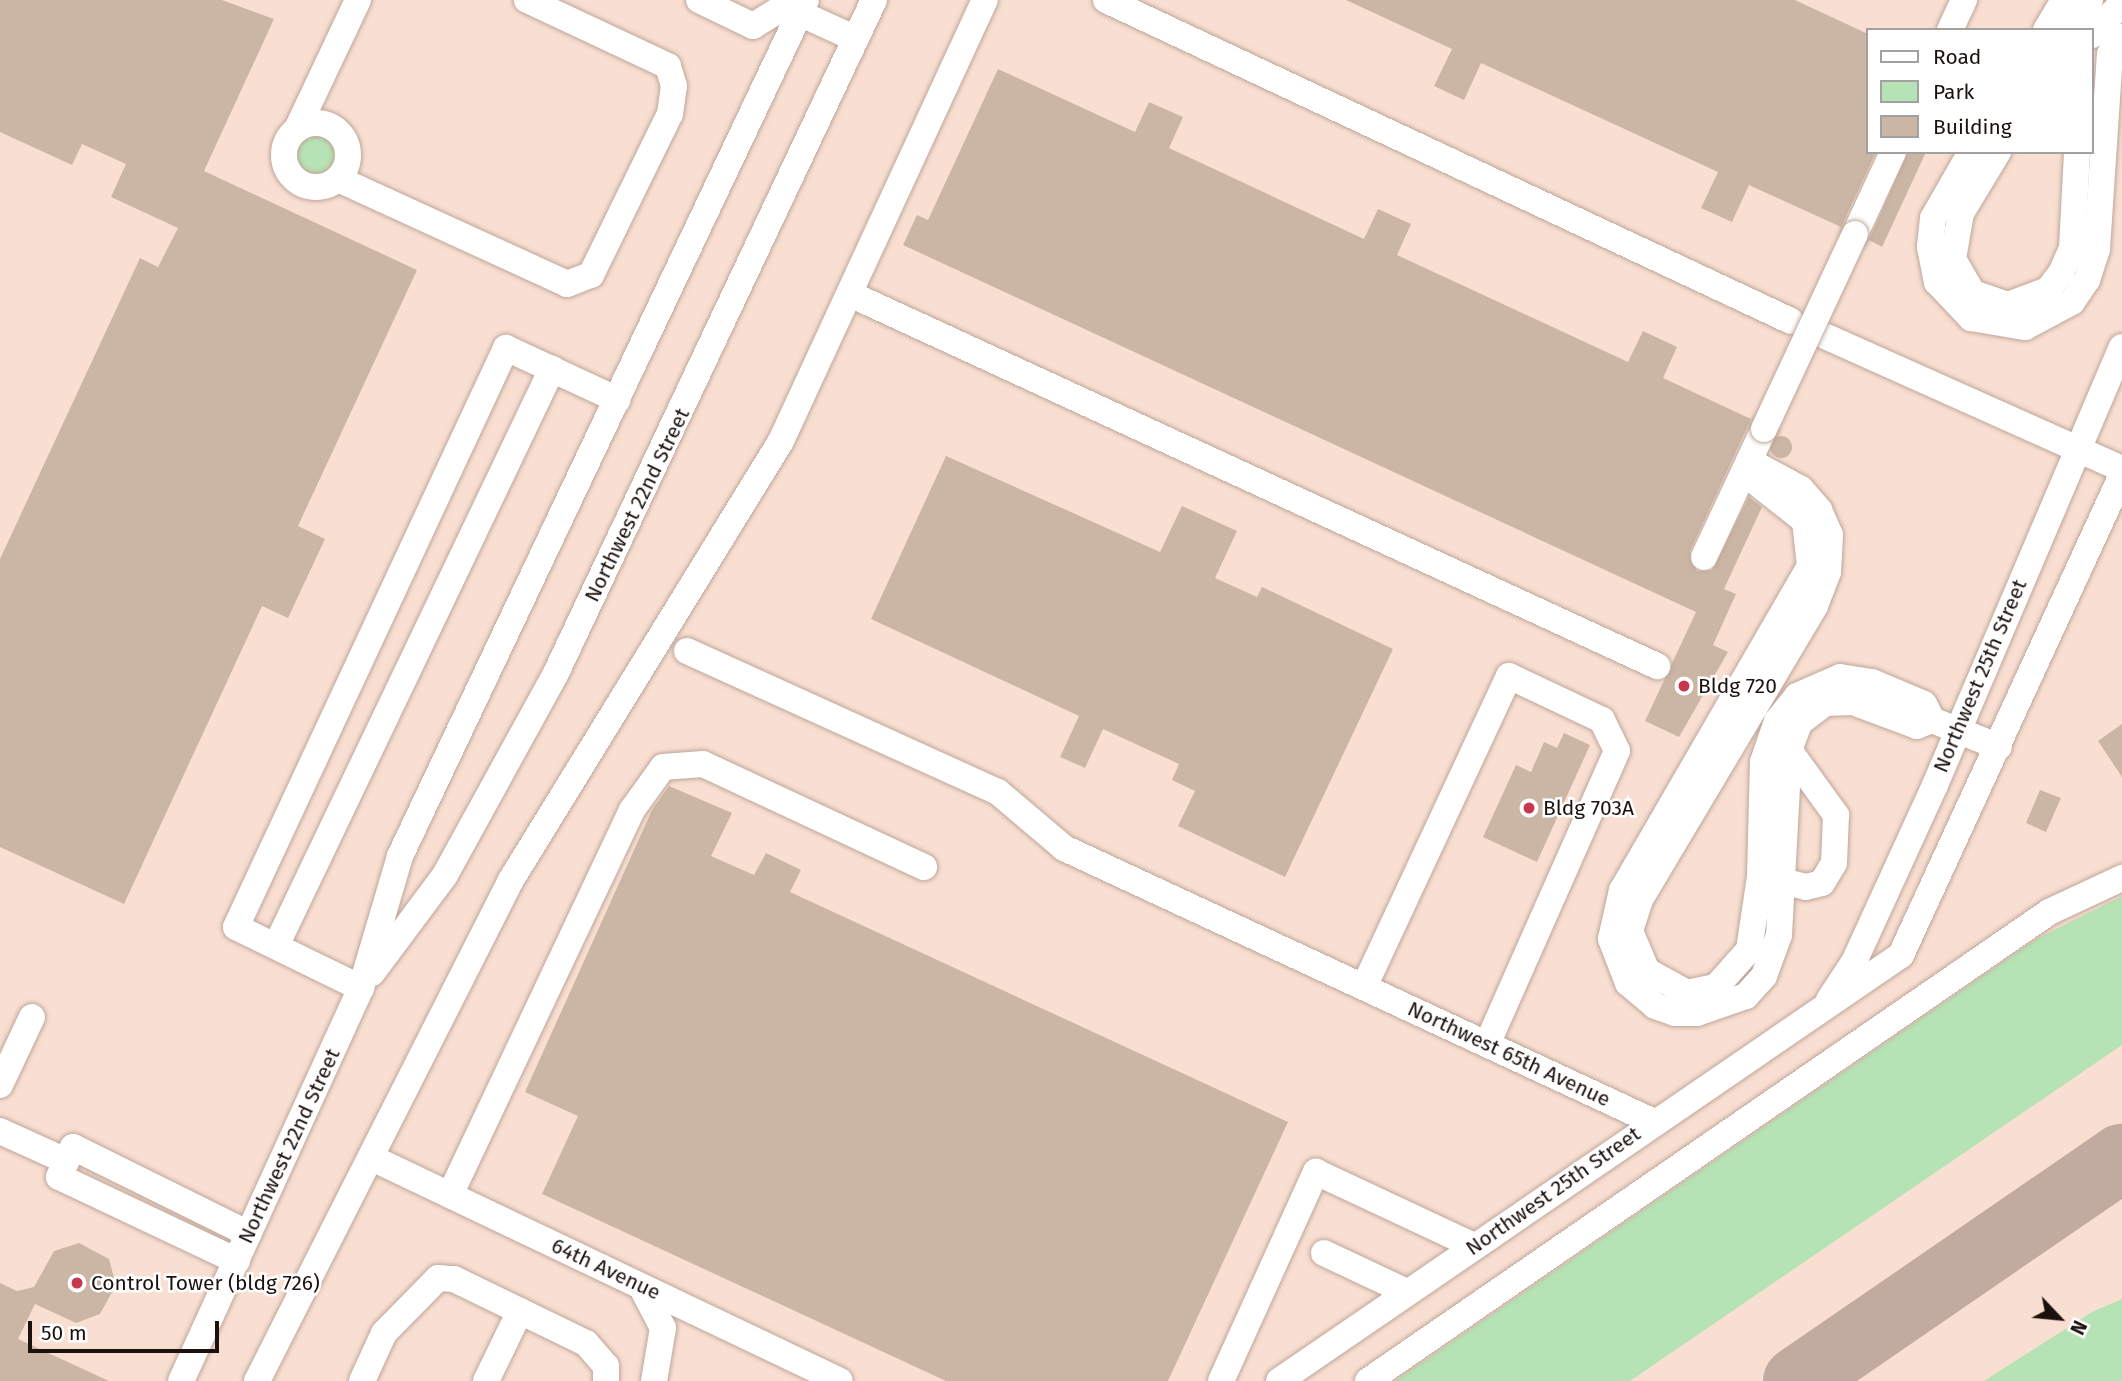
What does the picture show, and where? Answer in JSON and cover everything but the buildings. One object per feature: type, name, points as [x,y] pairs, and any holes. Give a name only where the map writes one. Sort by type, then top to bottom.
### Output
[{"type":"street","points":[[358,0],[285,154],[290,174],[308,186],[338,179],[567,284],[591,275],[670,114],[674,86],[668,66],[527,0]]},
{"type":"street","points":[[699,0],[753,26],[793,5],[856,39]]},
{"type":"street","name":"Northwest 22nd Street","points":[[361,988],[445,875],[556,673],[874,0]]},
{"type":"street","points":[[257,1381],[511,880],[781,441],[985,0]]},
{"type":"street","points":[[1106,0],[1791,321]]},
{"type":"street","points":[[1951,28],[1964,0]]},
{"type":"street","points":[[2047,28],[2064,0]]},
{"type":"street","points":[[2073,28],[2090,0]]},
{"type":"street","points":[[2094,33],[2122,3]]},
{"type":"street","name":"Northwest 22nd Street","points":[[181,1381],[361,988],[400,856],[618,400],[793,5]]},
{"type":"street","points":[[1971,154],[1933,218],[1930,247],[1937,282],[1952,304],[1995,327],[2025,327],[2072,302],[2099,200],[2122,37]]},
{"type":"street","points":[[298,129],[321,123],[339,132],[348,151],[338,179]]},
{"type":"street","points":[[1704,557],[1892,154]]},
{"type":"street","points":[[1997,154],[1953,234],[1953,259],[1964,284],[1990,302],[2027,303],[2049,290],[2085,249]]},
{"type":"street","points":[[2078,154],[2099,200]]},
{"type":"street","points":[[850,294],[1657,666]]},
{"type":"street","points":[[1827,337],[2122,469]]},
{"type":"street","name":"Northwest 25th Street","points":[[1828,1001],[1854,962],[1944,725],[2078,449],[2122,346]]},
{"type":"street","points":[[361,988],[236,927],[506,348],[618,400]]},
{"type":"street","points":[[276,946],[552,369]]},
{"type":"street","points":[[1746,468],[1773,482],[1801,489],[1826,523],[1825,583],[1640,900],[1630,931],[1647,971],[1687,993],[1716,987],[1736,971],[1767,934],[1771,879],[1789,750],[1800,722],[1825,703],[1853,702],[1917,726],[1944,725],[1999,747]]},
{"type":"street","name":"Northwest 25th Street","points":[[1279,1381],[1828,1001],[1889,965],[1916,931],[2122,475]]},
{"type":"street","name":"Northwest 65th Avenue","points":[[687,651],[999,792],[1064,848],[1654,1122]]},
{"type":"street","points":[[1364,987],[1510,676],[1602,720],[1617,751],[1488,1044]]},
{"type":"street","points":[[1771,879],[1763,762],[1777,720],[1797,696],[1840,677],[1872,682],[1924,704],[1944,725]]},
{"type":"street","points":[[1771,879],[1822,883],[1838,838],[1836,815],[1823,791],[1789,750]]},
{"type":"street","points":[[450,1195],[632,810],[663,767],[703,765],[924,867]]},
{"type":"street","points":[[1368,1381],[2049,912],[2122,878]]},
{"type":"street","points":[[0,1085],[32,1017]]},
{"type":"street","points":[[0,1131],[66,1161]]},
{"type":"street","points":[[237,1261],[59,1177],[66,1161],[73,1147],[249,1234]]},
{"type":"street","name":"64th Avenue","points":[[372,1158],[840,1381]]},
{"type":"street","points":[[1221,1381],[1316,1172],[1474,1246]]},
{"type":"street","points":[[1324,1253],[1407,1292]]},
{"type":"street","points":[[362,1381],[384,1333],[438,1278],[454,1279],[586,1343],[606,1366],[606,1381]]},
{"type":"street","points":[[641,1286],[663,1328],[654,1381]]},
{"type":"street","points":[[486,1381],[520,1311]]},
{"type":"green space","points":[[317,133],[332,140],[339,155],[332,170],[317,177],[302,170],[295,155],[302,140]]},
{"type":"green space","points":[[2122,896],[2122,1045],[1630,1381],[1395,1381],[2036,939]]},
{"type":"green space","points":[[2122,1299],[2122,1381],[1984,1381],[2092,1312]]},
{"type":"taxiway","points":[[1797,1381],[2122,1158]]},
{"type":"place","name":"Bldg 720","points":[[1684,686]]},
{"type":"place","name":"Bldg 703A","points":[[1529,808]]},
{"type":"place","name":"Control Tower (bldg 726)","points":[[77,1283]]}]
